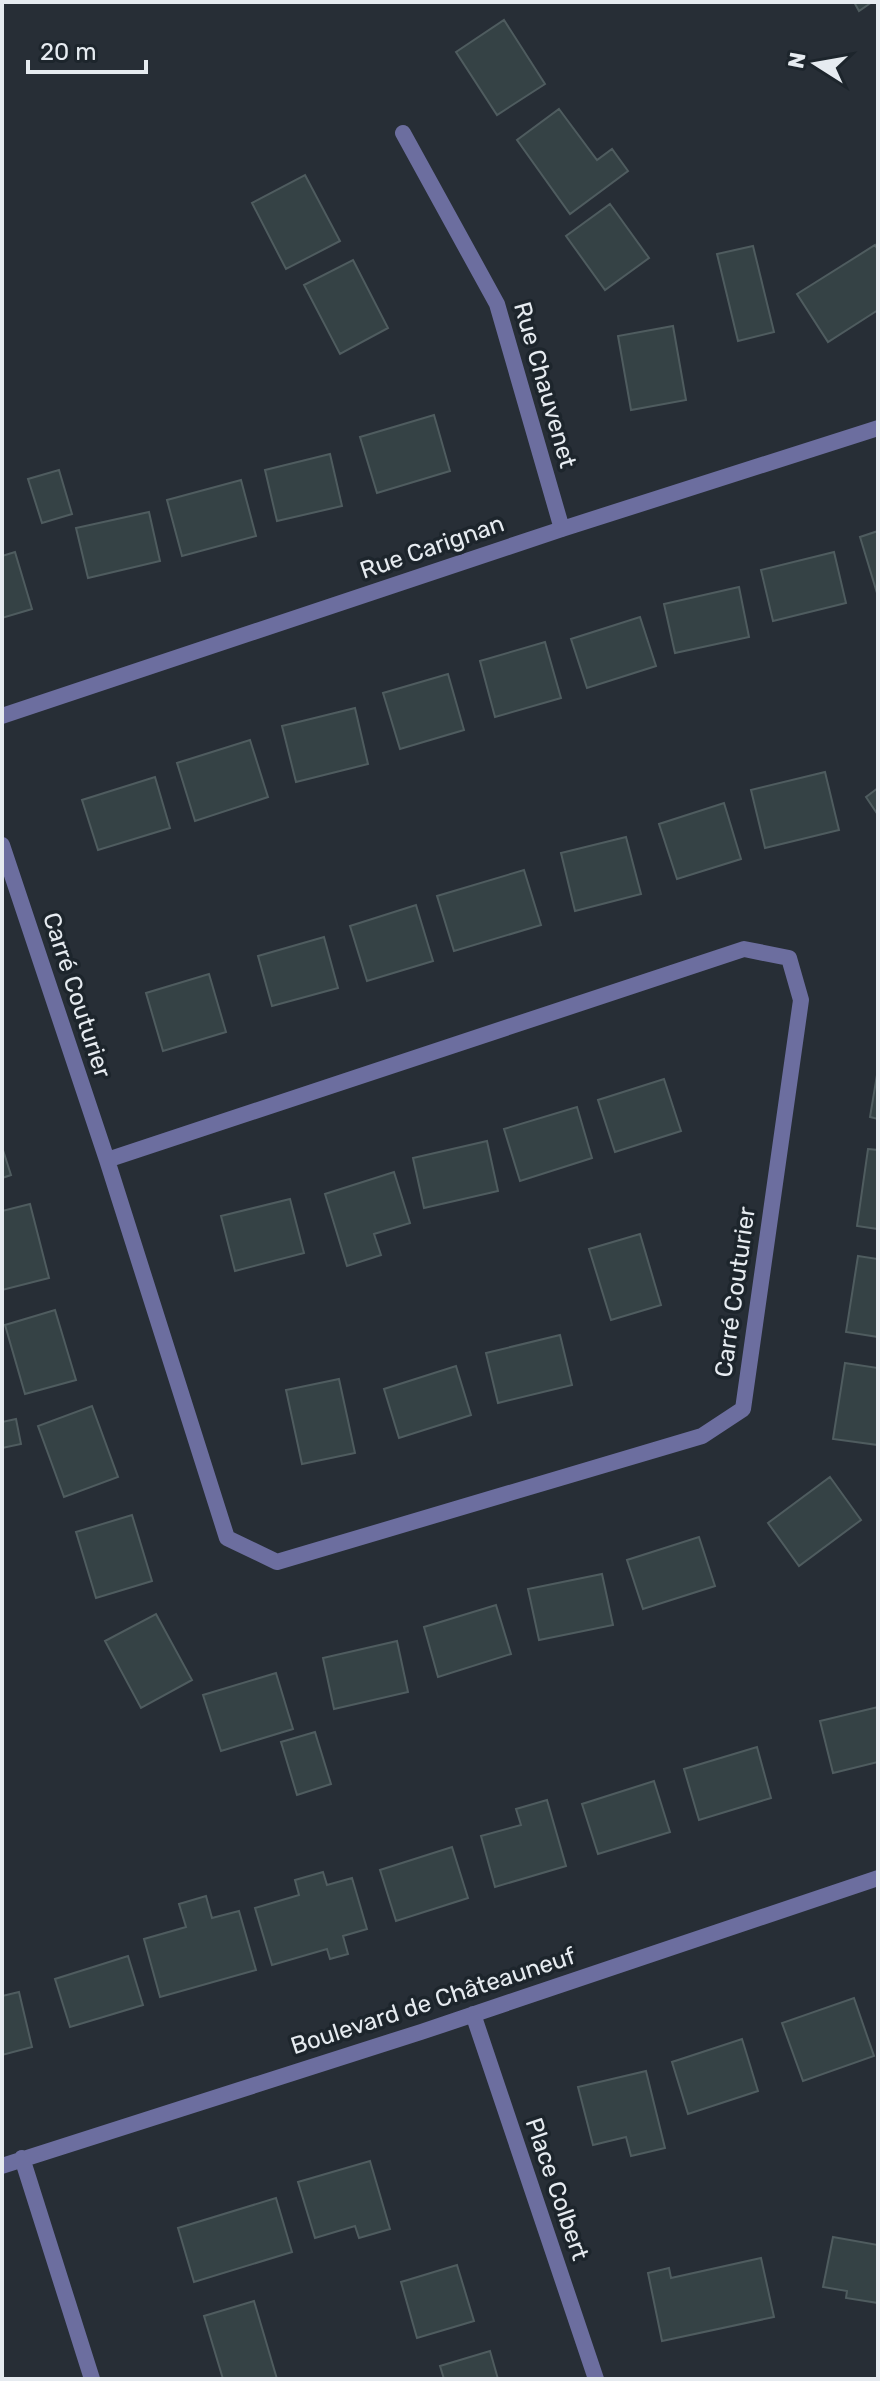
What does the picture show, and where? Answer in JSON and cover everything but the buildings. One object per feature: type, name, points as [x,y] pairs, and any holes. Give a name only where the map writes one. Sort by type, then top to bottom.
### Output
[{"type":"street","name":"Rue Chauvenet","points":[[403,133],[497,304],[562,529]]},
{"type":"street","name":"Rue Carignan","points":[[2,716],[562,529],[878,428]]},
{"type":"street","name":"Carré Couturier","points":[[2,845],[107,1160],[227,1538],[277,1562],[702,1436],[743,1409],[801,1000],[789,958],[744,949],[107,1160]]},
{"type":"street","name":"Boulevard de Châteauneuf","points":[[2,2166],[473,2014],[878,1878]]},
{"type":"street","name":"Place Colbert","points":[[473,2014],[596,2379]]},
{"type":"street","points":[[22,2158],[92,2379]]}]
